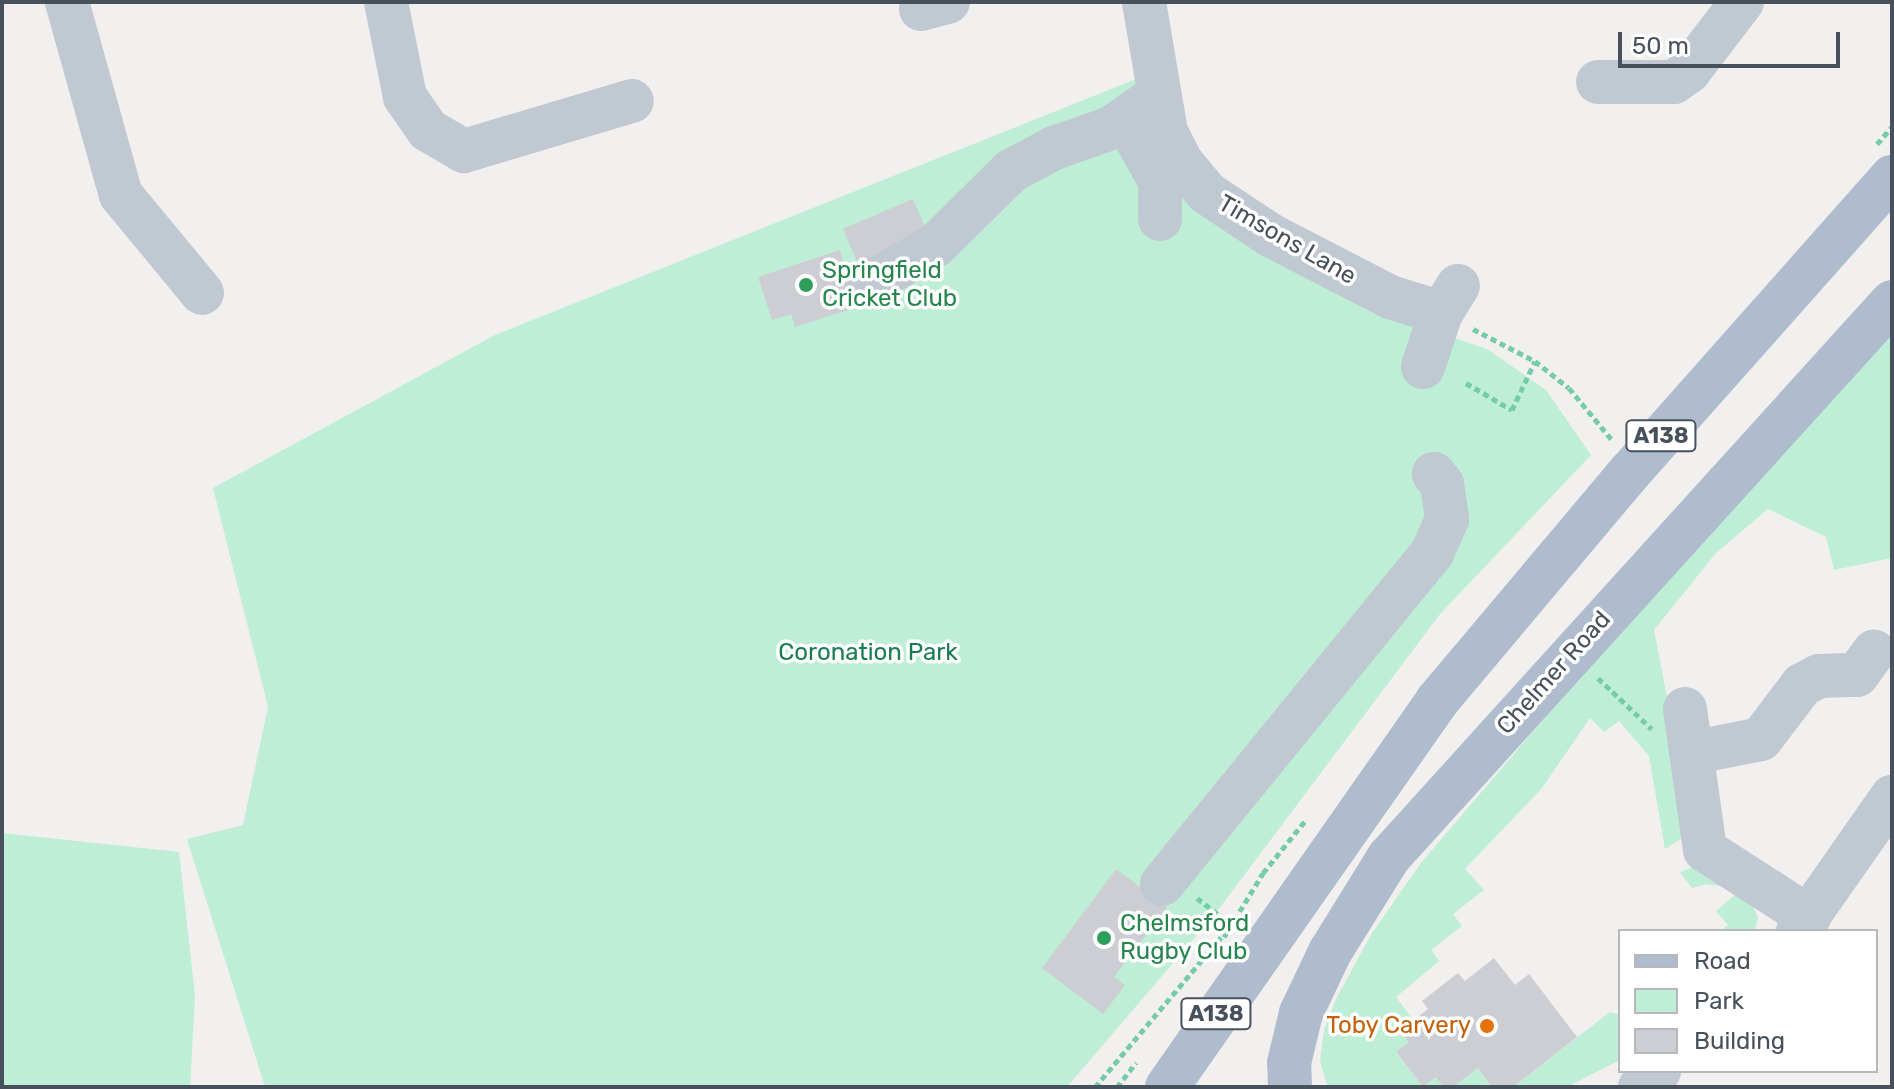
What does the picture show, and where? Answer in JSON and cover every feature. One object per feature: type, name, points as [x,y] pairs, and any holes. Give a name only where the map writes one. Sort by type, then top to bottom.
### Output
[{"type":"main road","name":"A138","points":[[1167,1087],[1269,944],[1358,807],[1437,701],[1892,165]]},
{"type":"main road","name":"A138","points":[[1743,343],[1892,177]]},
{"type":"main road","name":"Chelmer Road","points":[[1290,1087],[1293,1034],[1307,998],[1389,857],[1892,302]]},
{"type":"main road","name":"A138","points":[[1196,1087],[1245,1002],[1269,944]]},
{"type":"street","points":[[67,2],[121,195],[202,293]]},
{"type":"street","points":[[386,2],[405,97],[428,130],[464,151],[632,101]]},
{"type":"street","name":"Timsons Lane","points":[[1144,2],[1142,108],[1181,162],[1230,211],[1326,267],[1390,297],[1450,299]]},
{"type":"street","points":[[1598,82],[1674,82],[1689,71],[1742,2]]},
{"type":"street","points":[[867,285],[936,245],[1011,171],[1142,108],[1160,181],[1160,219]]},
{"type":"street","points":[[1423,367],[1450,299]]},
{"type":"street","points":[[1162,884],[1432,553],[1447,519],[1442,484],[1434,474]]},
{"type":"street","points":[[1692,760],[1761,739],[1802,685],[1819,676],[1857,675],[1874,652]]},
{"type":"street","points":[[1685,709],[1705,850],[1803,924],[1892,797]]},
{"type":"street","points":[[1640,1087],[1657,1073]]},
{"type":"path","points":[[1450,299],[1569,388],[1619,448]]},
{"type":"path","points":[[1466,383],[1512,410],[1535,361]]},
{"type":"path","points":[[1571,653],[1692,760]]},
{"type":"path","points":[[1095,1087],[1176,984],[1228,929]]},
{"type":"green space","name":"Coronation Park","points":[[1136,79],[1161,154],[1419,326],[1487,349],[1546,390],[1591,455],[1440,614],[1215,914],[1067,1087],[265,1087],[187,839],[243,825],[268,707],[213,488],[495,335]]},
{"type":"green space","points":[[1892,331],[1892,558],[1834,570],[1826,537],[1768,509],[1716,553],[1654,630],[1693,831],[1665,849],[1649,756],[1619,721],[1604,732],[1590,718],[1542,788],[1465,869],[1484,890],[1453,914],[1462,926],[1431,950],[1439,961],[1396,997],[1413,1020],[1400,1031],[1409,1042],[1396,1053],[1423,1087],[1328,1087],[1320,1062],[1324,1030],[1336,999],[1372,933],[1421,863],[1634,613]]},
{"type":"green space","points":[[2,833],[179,852],[195,996],[190,1087],[2,1087]]},
{"type":"green space","points":[[1697,866],[1748,896],[1758,917],[1755,929],[1723,929],[1728,925],[1716,911],[1735,895],[1727,887],[1706,884],[1692,888],[1680,872]]},
{"type":"green space","points":[[1610,1012],[1618,1014],[1618,1061],[1567,1087],[1513,1087]]},
{"type":"green space","points":[[1478,1068],[1492,1087],[1453,1087]]},
{"type":"green space","points":[[1436,1077],[1443,1087],[1423,1087]]},
{"type":"building","points":[[913,199],[930,239],[860,268],[843,229]]},
{"type":"building","name":"Springfield Cricket Club","points":[[840,250],[854,308],[795,327],[791,314],[772,320],[758,277]]},
{"type":"building","name":"Chelmsford Rugby Club","points":[[1116,869],[1167,907],[1114,977],[1125,985],[1103,1014],[1042,968]]},
{"type":"building","name":"Toby Carvery","points":[[1494,958],[1515,985],[1529,974],[1577,1037],[1513,1087],[1492,1087],[1478,1068],[1453,1087],[1443,1087],[1436,1077],[1423,1087],[1396,1052],[1409,1042],[1400,1031],[1428,1009],[1422,1001],[1458,973],[1465,981]]},
{"type":"place","name":"Springfield Cricket Club","points":[[806,285]]},
{"type":"place","name":"Chelmsford Rugby Club","points":[[1104,938]]},
{"type":"place","name":"Toby Carvery","points":[[1487,1026]]}]
